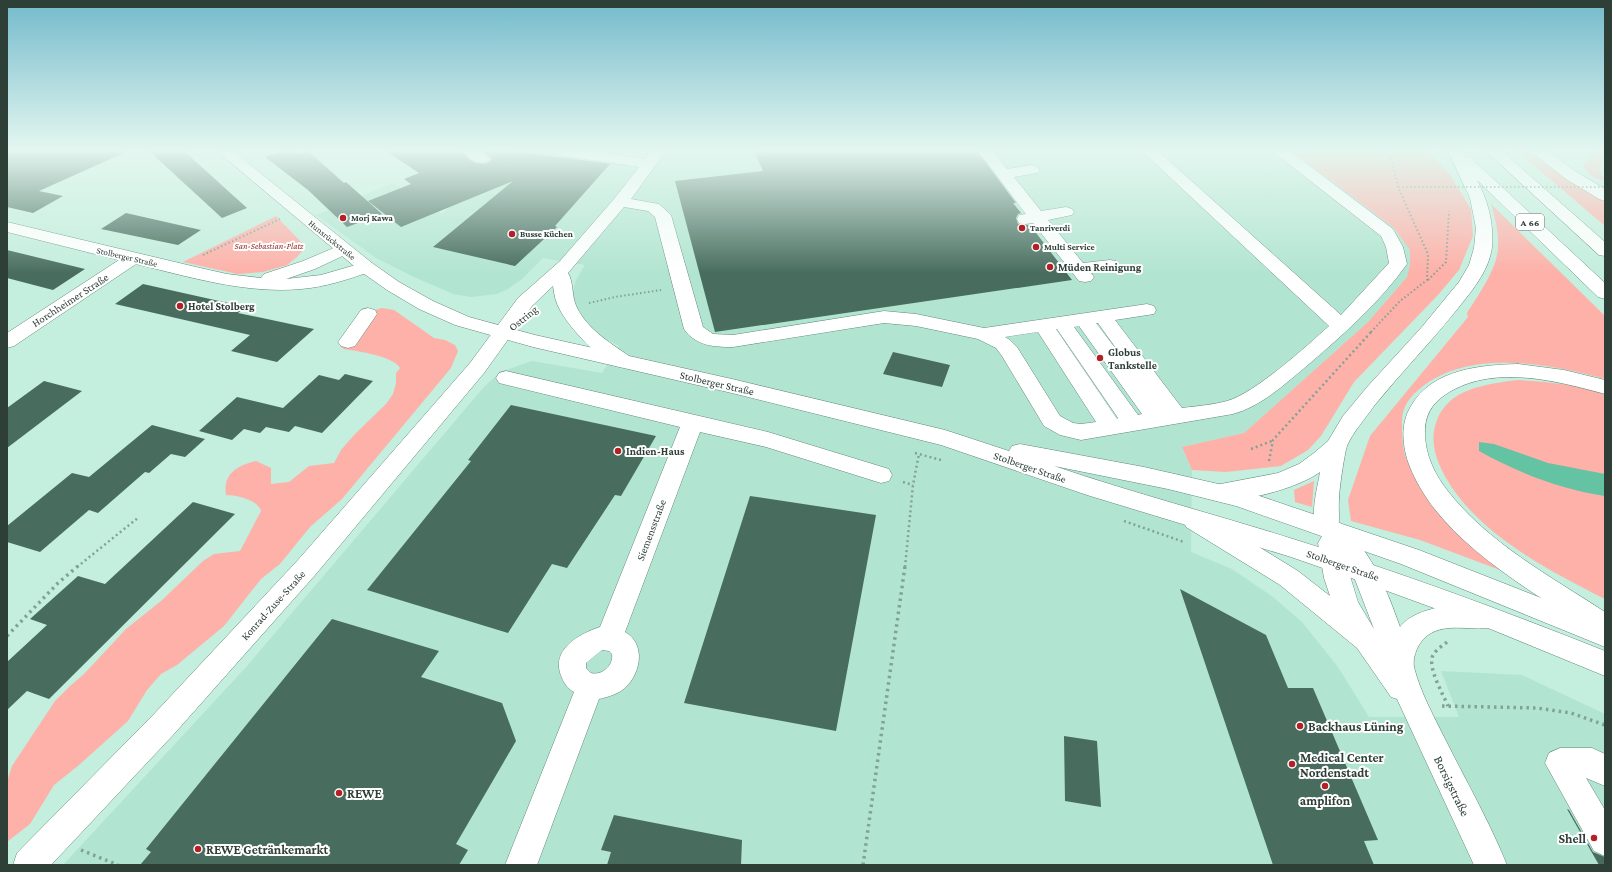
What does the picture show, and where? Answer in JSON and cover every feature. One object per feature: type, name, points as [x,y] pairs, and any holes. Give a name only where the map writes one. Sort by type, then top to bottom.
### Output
[{"type":"main road","name":"Hunsrückstraße","points":[[273,192],[366,267]]},
{"type":"main road","name":"Ostring","points":[[504,333],[525,302],[563,270],[628,192]]},
{"type":"main road","points":[[1014,192],[1031,218],[1082,273],[1110,265]]},
{"type":"main road","points":[[1194,192],[1341,326]]},
{"type":"main road","points":[[620,202],[653,206],[663,215],[694,329],[699,335],[709,340],[733,341],[884,317],[916,320],[984,334],[1003,344],[1010,352],[1052,421],[1060,427],[1068,430],[1082,432],[1233,407],[1255,397],[1276,382],[1341,326],[1398,264],[1398,254],[1387,233],[1334,192]]},
{"type":"main road","points":[[1218,492],[1244,489],[1288,479],[1308,469],[1336,447],[1351,421],[1375,391],[1428,332],[1467,284],[1478,264],[1483,248],[1484,228],[1478,198],[1475,192]]},
{"type":"main road","name":"A 66","points":[[1498,192],[1605,292]]},
{"type":"main road","name":"A 66","points":[[1539,192],[1602,248]]},
{"type":"main road","points":[[1031,218],[1066,212]]},
{"type":"main road","name":"Stolberger Straße","points":[[7,228],[175,268],[247,283],[312,283],[347,274],[366,267],[393,286],[426,305],[462,321],[504,333],[732,386],[945,438],[1095,489],[1334,561],[1492,618],[1605,664]]},
{"type":"main road","name":"Stolberger Straße","points":[[247,283],[263,280],[309,265],[343,249]]},
{"type":"main road","name":"Horchheimer Straße","points":[[7,342],[133,258]]},
{"type":"main road","points":[[563,270],[564,297],[573,317],[592,339],[622,361]]},
{"type":"main road","points":[[984,334],[1147,310]]},
{"type":"main road","points":[[348,342],[368,314]]},
{"type":"main road","points":[[1103,317],[1110,340]]},
{"type":"main road","points":[[1084,320],[1110,340],[1167,418]]},
{"type":"main road","points":[[1062,323],[1132,424]]},
{"type":"main road","points":[[1043,325],[1111,427]]},
{"type":"main road","name":"Konrad-Zuse-Straße","points":[[29,865],[164,724],[307,567],[472,374],[504,333]]},
{"type":"main road","points":[[1605,387],[1558,376],[1530,372],[1480,374],[1459,379],[1442,386],[1428,396],[1419,409],[1414,424],[1414,441],[1418,460],[1428,481],[1444,503],[1465,526],[1497,553],[1605,626]]},
{"type":"main road","points":[[506,378],[768,440],[882,475]]},
{"type":"main road","name":"Siemensstraße","points":[[521,865],[590,686],[583,683],[573,672],[572,665],[574,657],[578,650],[593,640],[609,638],[693,422]]},
{"type":"main road","points":[[945,438],[1116,470],[1218,492],[1327,526],[1439,567],[1605,635]]},
{"type":"main road","name":"Borsigstraße","points":[[1336,447],[1327,499],[1327,526],[1340,588],[1351,614],[1366,640],[1414,706]]},
{"type":"main road","name":"Stolberger Straße","points":[[1192,518],[1289,578],[1366,640]]},
{"type":"main road","name":"Borsigstraße","points":[[1327,526],[1343,541],[1365,572],[1378,602],[1414,706],[1490,865]]},
{"type":"main road","points":[[1400,665],[1406,642],[1421,626],[1440,618],[1464,616],[1492,618]]},
{"type":"main road","points":[[1605,771],[1592,763],[1560,763],[1605,840]]},
{"type":"path","points":[[1427,280],[1446,262],[1449,211]]},
{"type":"path","points":[[175,268],[297,212]]},
{"type":"path","points":[[586,304],[615,297],[683,287]]},
{"type":"path","points":[[1251,448],[1273,440]]},
{"type":"path","points":[[863,865],[904,584],[913,485],[919,454],[947,462]]},
{"type":"path","points":[[7,636],[58,583],[139,517]]},
{"type":"path","points":[[1120,520],[1188,544]]},
{"type":"path","points":[[1448,641],[1436,652],[1432,659],[1432,669],[1448,706],[1537,708],[1572,713],[1605,725]]},
{"type":"path","points":[[76,849],[118,865]]},
{"type":"shaded area","points":[[372,192],[407,192],[442,214],[465,192],[1346,192],[1394,228],[1410,250],[1410,265],[1407,277],[1368,322],[1244,433],[1182,447],[1192,470],[1191,552],[1232,569],[1273,597],[1302,622],[1338,667],[1369,717],[1459,717],[1441,671],[1522,675],[1605,714],[1605,865],[63,865],[247,666],[483,388],[500,372],[532,361],[602,373],[619,346],[596,334],[580,314],[573,301],[573,291],[576,280],[585,265],[543,258],[522,279],[508,289],[497,294],[471,297],[453,294],[376,258],[316,215]]},
{"type":"shaded area","points":[[1479,442],[1494,444],[1548,463],[1605,474],[1605,496],[1572,489],[1524,473],[1479,451]]},
{"type":"green space","points":[[1346,192],[1460,192],[1471,209],[1473,236],[1459,270],[1438,295],[1354,382],[1321,436],[1308,450],[1281,466],[1226,472],[1192,470],[1182,447],[1244,433],[1368,322],[1407,277],[1410,265],[1410,250],[1394,228]]},
{"type":"green space","points":[[1565,192],[1590,192],[1605,201],[1605,226]]},
{"type":"green space","points":[[1491,204],[1605,316],[1605,379],[1560,368],[1536,365],[1487,363],[1463,367],[1441,375],[1422,387],[1407,403],[1404,408],[1402,419],[1403,448],[1410,467],[1420,481],[1524,579],[1420,540],[1351,521],[1348,500],[1370,436],[1468,317],[1467,313],[1482,290],[1491,272],[1497,255],[1498,236]]},
{"type":"green space","name":"San-Sebastian-Platz","points":[[276,216],[303,244],[305,248],[287,265],[263,272],[238,274],[183,262]]},
{"type":"green space","points":[[382,308],[394,310],[434,338],[445,340],[455,345],[458,351],[451,368],[342,499],[310,527],[280,564],[261,579],[224,626],[177,665],[161,674],[147,690],[128,721],[79,765],[54,785],[30,824],[7,842],[7,782],[12,766],[55,701],[84,674],[126,629],[161,601],[203,561],[214,554],[240,551],[261,511],[252,501],[241,497],[226,495],[226,487],[229,476],[237,468],[256,461],[271,468],[271,484],[289,482],[309,466],[334,463],[341,450],[355,434],[386,404],[393,394],[396,383],[396,373],[400,368],[390,360],[383,357],[344,349],[340,346],[341,340],[345,334],[356,322],[370,313]]},
{"type":"green space","points":[[1518,380],[1573,386],[1605,394],[1605,599],[1558,574],[1510,545],[1468,508],[1452,487],[1439,464],[1434,444],[1434,428],[1441,411],[1449,402],[1459,395],[1481,386]]},
{"type":"green space","points":[[1314,481],[1312,507],[1295,502],[1294,490]]},
{"type":"building","points":[[7,192],[42,192],[63,196],[33,213],[7,207]]},
{"type":"building","points":[[193,192],[229,192],[247,208],[222,218]]},
{"type":"building","points":[[310,192],[357,192],[382,214],[347,227]]},
{"type":"building","points":[[392,192],[487,192],[401,227],[368,201]]},
{"type":"building","points":[[500,192],[585,192],[555,226],[557,227],[515,266],[433,247]]},
{"type":"building","points":[[678,192],[1008,192],[1016,203],[1013,203],[1021,213],[1018,214],[1016,218],[1018,224],[1030,225],[1072,280],[715,332]]},
{"type":"building","points":[[126,213],[201,230],[178,245],[101,229]]},
{"type":"building","points":[[7,250],[85,269],[53,290],[7,278]]},
{"type":"building","points":[[143,284],[246,307],[238,313],[314,329],[277,362],[231,351],[250,335],[115,304]]},
{"type":"building","points":[[893,352],[950,365],[942,387],[883,374]]},
{"type":"building","points":[[345,374],[373,381],[322,433],[295,426],[289,432],[266,427],[260,433],[244,429],[232,440],[199,431],[237,397],[283,408],[319,375],[339,380]]},
{"type":"building","points":[[44,381],[82,391],[7,448],[7,408]]},
{"type":"building","points":[[511,405],[656,436],[621,496],[615,495],[567,568],[552,564],[508,633],[367,590],[471,461],[468,460]]},
{"type":"building","points":[[152,425],[205,439],[185,457],[171,454],[149,473],[145,472],[98,513],[89,510],[40,552],[7,542],[7,526],[72,473],[89,477]]},
{"type":"building","points":[[750,496],[876,515],[836,731],[684,703]]},
{"type":"building","points":[[193,502],[235,514],[49,699],[27,691],[7,710],[7,662],[47,625],[30,619],[78,576],[105,584]]},
{"type":"building","name":"Medical Center Nordenstadt","points":[[1180,589],[1266,635],[1288,688],[1313,688],[1378,840],[1364,841],[1374,865],[1273,865]]},
{"type":"building","name":"REWE","points":[[332,619],[439,651],[421,677],[502,703],[516,741],[456,844],[468,850],[459,865],[140,865],[151,852],[146,849]]},
{"type":"building","points":[[1064,736],[1097,741],[1101,807],[1065,801]]},
{"type":"building","points":[[1567,809],[1593,852],[1605,857],[1605,865],[1599,865]]},
{"type":"building","points":[[614,815],[742,840],[741,865],[607,865],[611,852],[601,850]]},
{"type":"place","name":"Morj Kawa","points":[[343,218]]},
{"type":"place","name":"Tanriverdi","points":[[1022,228]]},
{"type":"place","name":"Busse Küchen","points":[[512,234]]},
{"type":"place","name":"Multi Service","points":[[1036,247]]},
{"type":"place","name":"Müden Reinigung","points":[[1050,267]]},
{"type":"place","name":"Hotel Stolberg","points":[[180,306]]},
{"type":"place","name":"Globus Tankstelle","points":[[1100,358]]},
{"type":"place","name":"Indien-Haus","points":[[618,451]]},
{"type":"place","name":"Backhaus Lüning","points":[[1300,726]]},
{"type":"place","name":"Medical Center Nordenstadt","points":[[1292,764]]},
{"type":"place","name":"amplifon","points":[[1325,786]]},
{"type":"place","name":"REWE","points":[[339,793]]},
{"type":"place","name":"Shell","points":[[1594,838]]},
{"type":"place","name":"REWE Getränkemarkt","points":[[198,849]]}]
